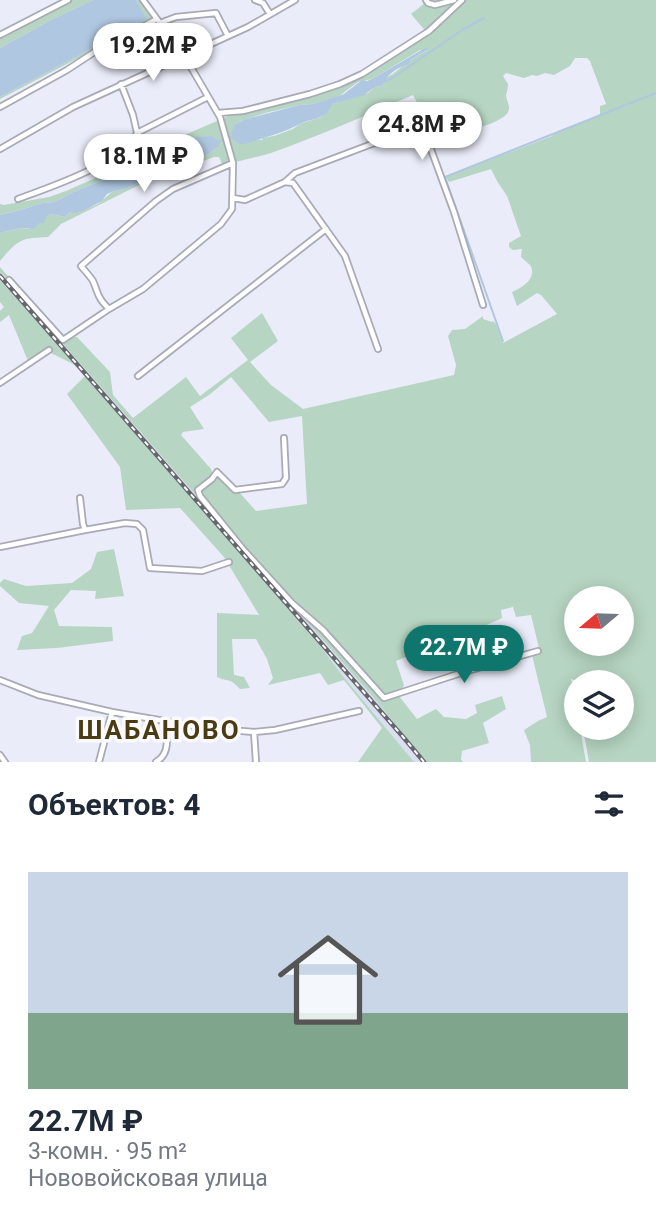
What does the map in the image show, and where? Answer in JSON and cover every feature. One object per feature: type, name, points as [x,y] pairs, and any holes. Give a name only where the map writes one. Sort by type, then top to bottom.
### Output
[{"type":"street","points":[[0,35],[68,0]]},
{"type":"street","points":[[9,280],[63,340],[143,289],[221,225],[232,209],[233,163],[218,113],[185,57],[144,0]]},
{"type":"street","points":[[255,0],[263,3],[270,14]]},
{"type":"street","points":[[0,149],[44,122],[121,84],[185,57],[295,0]]},
{"type":"street","points":[[426,0],[435,5],[454,0]]},
{"type":"street","points":[[218,113],[243,111],[310,94],[362,74],[429,32],[462,0]]},
{"type":"street","points":[[0,107],[157,19],[215,13],[228,36]]},
{"type":"street","points":[[18,199],[64,183],[100,166],[135,138],[137,133],[133,115],[121,84]]},
{"type":"street","points":[[137,133],[208,97]]},
{"type":"street","points":[[233,198],[246,200],[285,182],[295,173],[422,125],[454,212],[483,304]]},
{"type":"street","points":[[109,309],[96,293],[93,280],[81,266],[147,208],[173,189],[233,163]]},
{"type":"street","points":[[285,182],[293,183],[345,256],[378,349]]},
{"type":"street","points":[[138,376],[327,229]]},
{"type":"street","points":[[0,383],[49,350]]},
{"type":"street","points":[[284,438],[286,478],[282,484],[235,490],[217,472],[198,490],[200,496],[292,603],[323,629],[384,698],[538,651]]},
{"type":"street","points":[[80,498],[85,530]]},
{"type":"street","points":[[0,547],[125,523],[137,524],[143,530],[150,568],[202,571],[229,562]]},
{"type":"street","points":[[0,680],[38,695],[196,727],[254,732],[275,730],[359,711]]},
{"type":"street","points":[[99,762],[112,712]]},
{"type":"street","points":[[156,762],[160,761],[166,752],[164,721]]},
{"type":"street","points":[[254,732],[256,762]]},
{"type":"street","points":[[0,755],[5,762]]},
{"type":"shaded area","points":[[93,0],[136,0],[147,19],[0,97],[0,48]]},
{"type":"shaded area","points":[[425,48],[429,49],[393,72],[382,86],[375,87],[364,95],[332,104],[327,113],[319,117],[244,144],[232,139],[235,124],[344,94],[362,80],[372,79]]},
{"type":"shaded area","points":[[212,136],[220,143],[209,154],[170,167],[128,188],[107,194],[102,201],[87,209],[70,212],[65,217],[50,214],[44,223],[39,223],[34,229],[20,228],[0,233],[0,215],[55,202],[109,178],[168,146]]},
{"type":"shaded area","points":[[0,272],[373,697],[426,762],[414,762],[321,647],[0,280]]},
{"type":"green space","points":[[70,0],[93,0],[0,48],[0,37]]},
{"type":"green space","points":[[136,0],[141,0],[152,16],[151,20],[0,99],[146,19]]},
{"type":"green space","points":[[423,0],[656,0],[656,762],[589,762],[585,740],[634,740],[634,670],[564,670],[564,740],[582,740],[586,762],[531,762],[530,745],[524,730],[547,717],[532,655],[539,648],[531,615],[516,617],[513,607],[501,610],[502,618],[467,634],[473,655],[466,658],[460,645],[442,642],[396,661],[404,685],[399,696],[417,719],[436,709],[444,717],[466,719],[477,713],[475,705],[502,696],[506,709],[483,723],[489,743],[462,751],[463,762],[426,762],[373,697],[0,272],[0,267],[62,337],[77,337],[110,372],[113,395],[133,418],[186,377],[200,396],[248,360],[231,338],[262,313],[278,341],[250,362],[271,385],[303,409],[454,375],[456,365],[448,336],[452,330],[465,329],[483,316],[483,319],[496,324],[503,343],[557,314],[537,293],[517,306],[512,292],[528,282],[532,270],[521,257],[522,249],[513,250],[509,247],[509,243],[521,236],[507,196],[491,169],[449,182],[446,177],[600,115],[600,106],[606,104],[587,58],[575,58],[570,66],[554,75],[545,73],[524,78],[506,73],[503,76],[508,84],[508,112],[497,121],[461,137],[446,104],[423,114],[413,95],[271,153],[223,166],[219,157],[214,157],[145,182],[61,224],[48,237],[20,242],[0,261],[0,233],[20,228],[29,229],[50,214],[65,217],[70,212],[87,209],[112,192],[128,188],[170,167],[209,154],[218,147],[212,136],[177,143],[55,202],[0,215],[0,204],[49,197],[143,157],[233,114],[339,86],[428,34],[411,14],[425,3]],"holes":[[[420,50],[428,50],[385,78],[382,86],[332,104],[321,117],[262,140],[231,137],[235,124],[246,119],[339,96],[358,82],[372,79]],[[231,377],[269,422],[302,416],[307,504],[256,511],[239,492],[233,491],[217,475],[213,475],[211,469],[181,435],[183,432],[204,429],[190,407]]]},
{"type":"green space","points":[[0,280],[75,365],[45,350],[28,361],[9,315],[0,322],[0,311],[4,307],[0,302]]},
{"type":"green space","points":[[85,376],[321,647],[414,762],[358,762],[382,728],[344,680],[328,685],[320,673],[268,685],[273,678],[256,639],[232,639],[234,675],[244,677],[250,688],[240,689],[231,681],[217,677],[217,613],[259,615],[224,557],[180,508],[126,510],[120,467],[67,394]]},
{"type":"green space","points":[[114,549],[124,596],[95,599],[96,591],[71,590],[54,610],[59,626],[112,627],[113,641],[17,650],[22,636],[32,633],[49,606],[19,603],[0,583],[4,579],[26,586],[72,583],[91,569],[97,552]]},
{"type":"waterway","points":[[382,82],[391,79],[484,18]]},
{"type":"waterway","points":[[503,341],[445,177],[656,93]]},
{"type":"waterway","points":[[217,142],[232,137]]},
{"type":"railway","points":[[0,276],[424,762]]},
{"type":"district","name":"ШАБАНОВО","points":[[159,730]]}]
